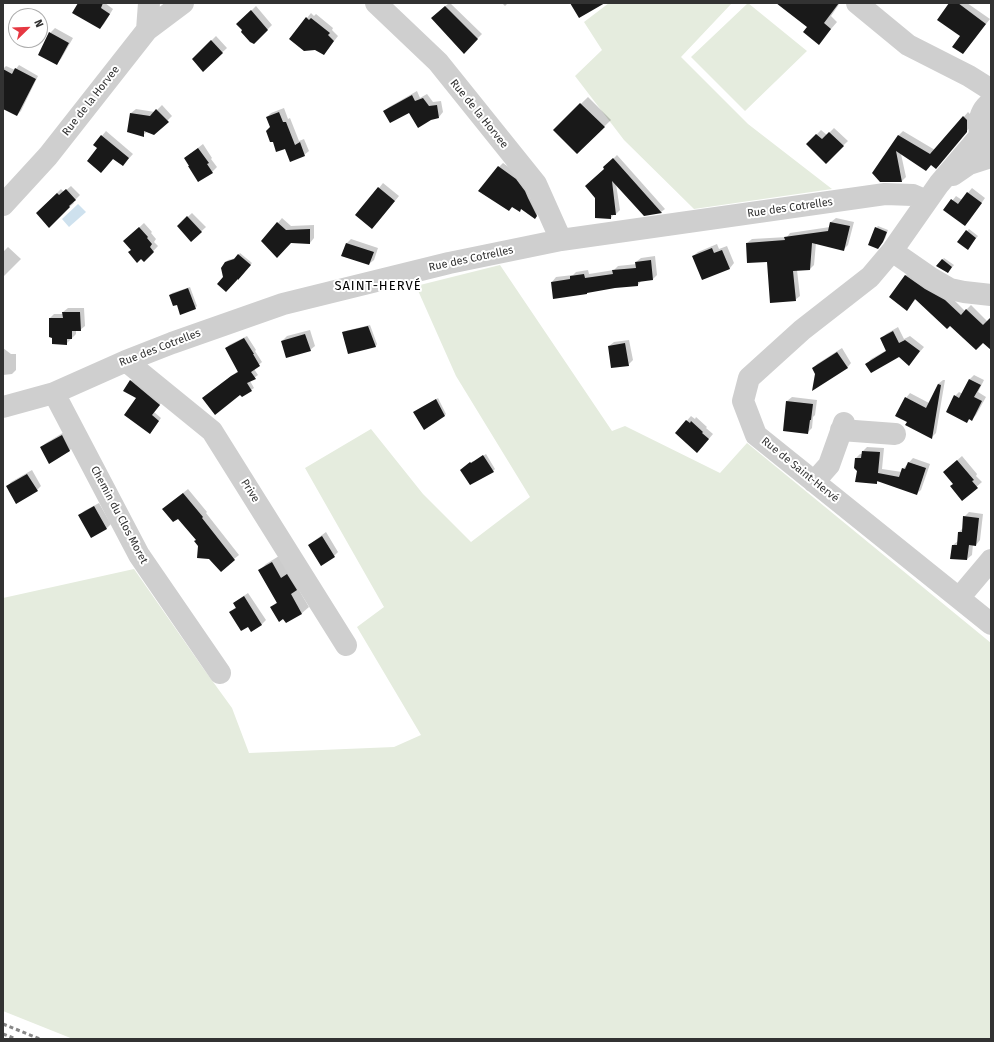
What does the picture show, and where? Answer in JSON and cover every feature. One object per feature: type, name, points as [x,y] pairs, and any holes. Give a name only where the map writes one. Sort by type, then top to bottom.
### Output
[{"type":"street","points":[[147,30],[149,3]]},
{"type":"street","name":"Rue de la Horvee","points":[[3,204],[48,156],[147,30],[183,3]]},
{"type":"street","name":"Rue de la Horvee","points":[[376,3],[438,62],[536,184],[561,240]]},
{"type":"street","points":[[857,3],[908,45],[969,76],[991,90]]},
{"type":"street","points":[[933,193],[985,144],[979,127],[980,118],[987,106],[969,76]]},
{"type":"street","points":[[933,193],[969,164],[991,157]]},
{"type":"street","name":"Rue des Cotrelles","points":[[3,407],[54,393],[172,342],[283,304],[448,263],[561,240],[885,194],[913,195],[933,193]]},
{"type":"street","name":"Rue de Saint-Hervé","points":[[933,193],[892,251],[870,277],[802,330],[749,378],[743,401],[756,435],[991,624]]},
{"type":"street","points":[[892,251],[931,278],[950,289],[991,295]]},
{"type":"street","name":"Prive","points":[[126,361],[212,431],[346,645]]},
{"type":"street","name":"Chemin du Clos Moret","points":[[54,393],[139,555],[220,673]]},
{"type":"street","points":[[814,482],[829,465],[842,427],[895,434]]},
{"type":"street","points":[[959,598],[991,560]]},
{"type":"shaded area","points":[[609,3],[732,3],[681,57],[748,124],[832,189],[694,209],[624,140],[575,76],[602,50],[584,22]]},
{"type":"shaded area","points":[[748,3],[807,51],[745,111],[691,57]]},
{"type":"shaded area","points":[[500,265],[612,431],[625,426],[720,473],[747,443],[991,643],[991,1039],[73,1039],[3,1011],[3,598],[134,569],[232,708],[249,753],[394,747],[421,735],[357,627],[384,607],[305,468],[371,429],[423,494],[471,542],[530,497],[456,376],[416,286]]},
{"type":"water","points":[[78,204],[86,212],[69,227],[62,219]]},
{"type":"building","points":[[78,3],[103,3],[101,8],[110,14],[100,29],[72,13]]},
{"type":"building","points":[[570,3],[605,3],[579,18]]},
{"type":"building","points":[[776,3],[839,3],[824,23],[831,29],[819,45],[803,32],[807,27]]},
{"type":"building","points":[[949,3],[958,3],[986,24],[963,54],[952,47],[960,36],[937,20]]},
{"type":"building","points":[[445,6],[478,39],[464,54],[431,18]]},
{"type":"building","points":[[251,10],[268,30],[254,44],[250,42],[241,32],[242,30],[236,24]]},
{"type":"building","points":[[306,17],[309,20],[311,18],[330,33],[328,35],[334,41],[324,55],[315,50],[304,51],[289,39]]},
{"type":"building","points":[[49,32],[69,43],[57,65],[38,55],[41,48],[48,48]]},
{"type":"building","points":[[211,40],[223,53],[203,72],[192,59]]},
{"type":"building","points":[[15,68],[36,79],[17,116],[3,109],[3,69],[12,74]]},
{"type":"building","points":[[412,95],[415,101],[423,98],[429,106],[437,105],[439,118],[431,120],[418,128],[409,113],[390,123],[383,111]]},
{"type":"building","points":[[580,103],[605,127],[577,154],[553,130]]},
{"type":"building","points":[[156,109],[169,122],[154,135],[144,131],[144,137],[127,132],[130,113],[150,116]]},
{"type":"building","points":[[279,112],[283,122],[286,122],[295,145],[300,142],[305,156],[290,162],[285,149],[276,152],[273,142],[270,142],[266,131],[270,127],[266,117]]},
{"type":"building","points":[[963,116],[967,120],[967,132],[936,169],[931,165],[926,171],[896,151],[902,182],[880,182],[872,173],[898,135],[930,154]]},
{"type":"building","points":[[829,132],[844,146],[826,164],[806,144],[816,134],[822,139]]},
{"type":"building","points":[[101,135],[129,158],[123,166],[113,159],[101,173],[87,161],[97,148],[93,145]]},
{"type":"building","points":[[198,148],[209,163],[207,164],[213,173],[198,182],[184,158]]},
{"type":"building","points":[[613,158],[662,213],[644,216],[612,181],[616,215],[611,215],[611,219],[595,218],[595,198],[585,186],[604,169],[603,167]]},
{"type":"building","points":[[498,166],[516,179],[525,191],[537,216],[535,219],[521,209],[520,212],[512,207],[509,211],[478,191]]},
{"type":"building","points":[[378,187],[395,201],[372,229],[355,215]]},
{"type":"building","points":[[66,189],[76,200],[49,228],[36,213],[57,193],[59,195]]},
{"type":"building","points":[[967,192],[982,203],[965,226],[943,210],[951,199],[958,204]]},
{"type":"building","points":[[187,216],[202,232],[191,242],[177,226]]},
{"type":"building","points":[[277,222],[286,230],[310,229],[310,244],[291,243],[277,258],[261,241]]},
{"type":"building","points":[[830,222],[850,226],[844,251],[812,243],[810,270],[793,271],[796,301],[770,303],[767,262],[747,263],[746,243],[785,240],[784,237],[828,231]]},
{"type":"building","points":[[139,227],[148,237],[147,238],[152,244],[150,247],[154,252],[144,262],[141,259],[137,263],[128,252],[131,250],[123,241]]},
{"type":"building","points":[[875,227],[887,232],[878,249],[868,245]]},
{"type":"building","points":[[966,230],[976,238],[968,250],[957,242]]},
{"type":"building","points":[[346,243],[374,252],[369,265],[341,256]]},
{"type":"building","points":[[712,248],[714,253],[722,250],[730,269],[702,280],[692,256]]},
{"type":"building","points":[[238,254],[251,265],[226,292],[217,284],[223,277],[221,268],[225,262],[234,259]]},
{"type":"building","points":[[942,259],[952,267],[948,273],[936,266]]},
{"type":"building","points":[[651,260],[653,280],[638,282],[638,286],[615,288],[553,299],[551,282],[570,279],[570,276],[584,274],[585,278],[613,274],[612,270],[636,268],[635,262]]},
{"type":"building","points":[[905,275],[925,289],[945,300],[961,315],[966,309],[983,325],[991,317],[991,350],[983,343],[976,350],[950,326],[947,329],[915,299],[907,311],[889,297]]},
{"type":"building","points":[[188,288],[196,309],[180,315],[177,305],[173,306],[169,295]]},
{"type":"building","points":[[62,312],[80,312],[81,331],[72,331],[72,339],[67,339],[67,345],[52,344],[52,338],[49,337],[49,318],[63,318]]},
{"type":"building","points":[[368,326],[376,347],[348,354],[342,332]]},
{"type":"building","points":[[893,331],[899,343],[905,340],[920,351],[909,366],[899,357],[871,373],[865,364],[886,351],[880,338]]},
{"type":"building","points":[[305,334],[311,351],[286,358],[281,341]]},
{"type":"building","points":[[244,338],[260,366],[251,372],[256,379],[247,383],[252,391],[242,397],[240,395],[215,415],[202,398],[238,372],[225,348]]},
{"type":"building","points":[[625,343],[629,366],[611,368],[608,346]]},
{"type":"building","points":[[837,352],[848,368],[812,391],[815,374],[812,368]]},
{"type":"building","points":[[969,379],[981,385],[974,397],[982,401],[972,421],[969,419],[967,423],[946,412],[954,395],[959,398]]},
{"type":"building","points":[[130,380],[160,405],[152,415],[159,421],[150,434],[124,415],[136,398],[123,391]]},
{"type":"building","points":[[938,384],[941,385],[932,439],[905,425],[907,422],[895,416],[905,397],[926,408]]},
{"type":"building","points":[[436,399],[445,416],[424,430],[413,412]]},
{"type":"building","points":[[786,401],[813,404],[808,434],[783,431]]},
{"type":"building","points":[[686,420],[690,423],[691,421],[709,439],[697,453],[675,433]]},
{"type":"building","points":[[62,435],[70,451],[49,464],[40,447]]},
{"type":"building","points":[[862,451],[880,452],[878,473],[899,477],[902,468],[905,469],[908,462],[926,468],[917,495],[877,481],[877,484],[855,482],[857,471],[854,468],[855,458],[861,458]]},
{"type":"building","points":[[483,455],[494,472],[470,485],[460,470],[470,462],[471,463]]},
{"type":"building","points":[[957,460],[974,480],[972,481],[978,488],[962,501],[950,486],[953,484],[943,472]]},
{"type":"building","points":[[27,474],[38,491],[16,504],[6,486]]},
{"type":"building","points":[[183,493],[235,560],[221,572],[209,559],[197,558],[198,546],[194,541],[196,540],[178,519],[173,522],[162,509]]},
{"type":"building","points":[[94,506],[107,529],[91,538],[78,515]]},
{"type":"building","points":[[963,516],[979,518],[976,546],[969,545],[967,560],[950,559],[952,545],[957,545],[958,532],[962,532]]},
{"type":"building","points":[[322,536],[335,557],[321,566],[308,545]]},
{"type":"building","points":[[272,562],[281,578],[287,574],[297,590],[291,594],[302,614],[286,623],[283,619],[279,622],[270,607],[277,603],[258,570]]},
{"type":"building","points":[[244,596],[262,625],[251,632],[248,627],[241,631],[229,612],[236,608],[233,603]]},
{"type":"railway","points":[[3,1024],[40,1039]]},
{"type":"railway","points":[[3,1034],[16,1039]]},
{"type":"district","name":"SAINT-HERVÉ","points":[[378,286]]}]
